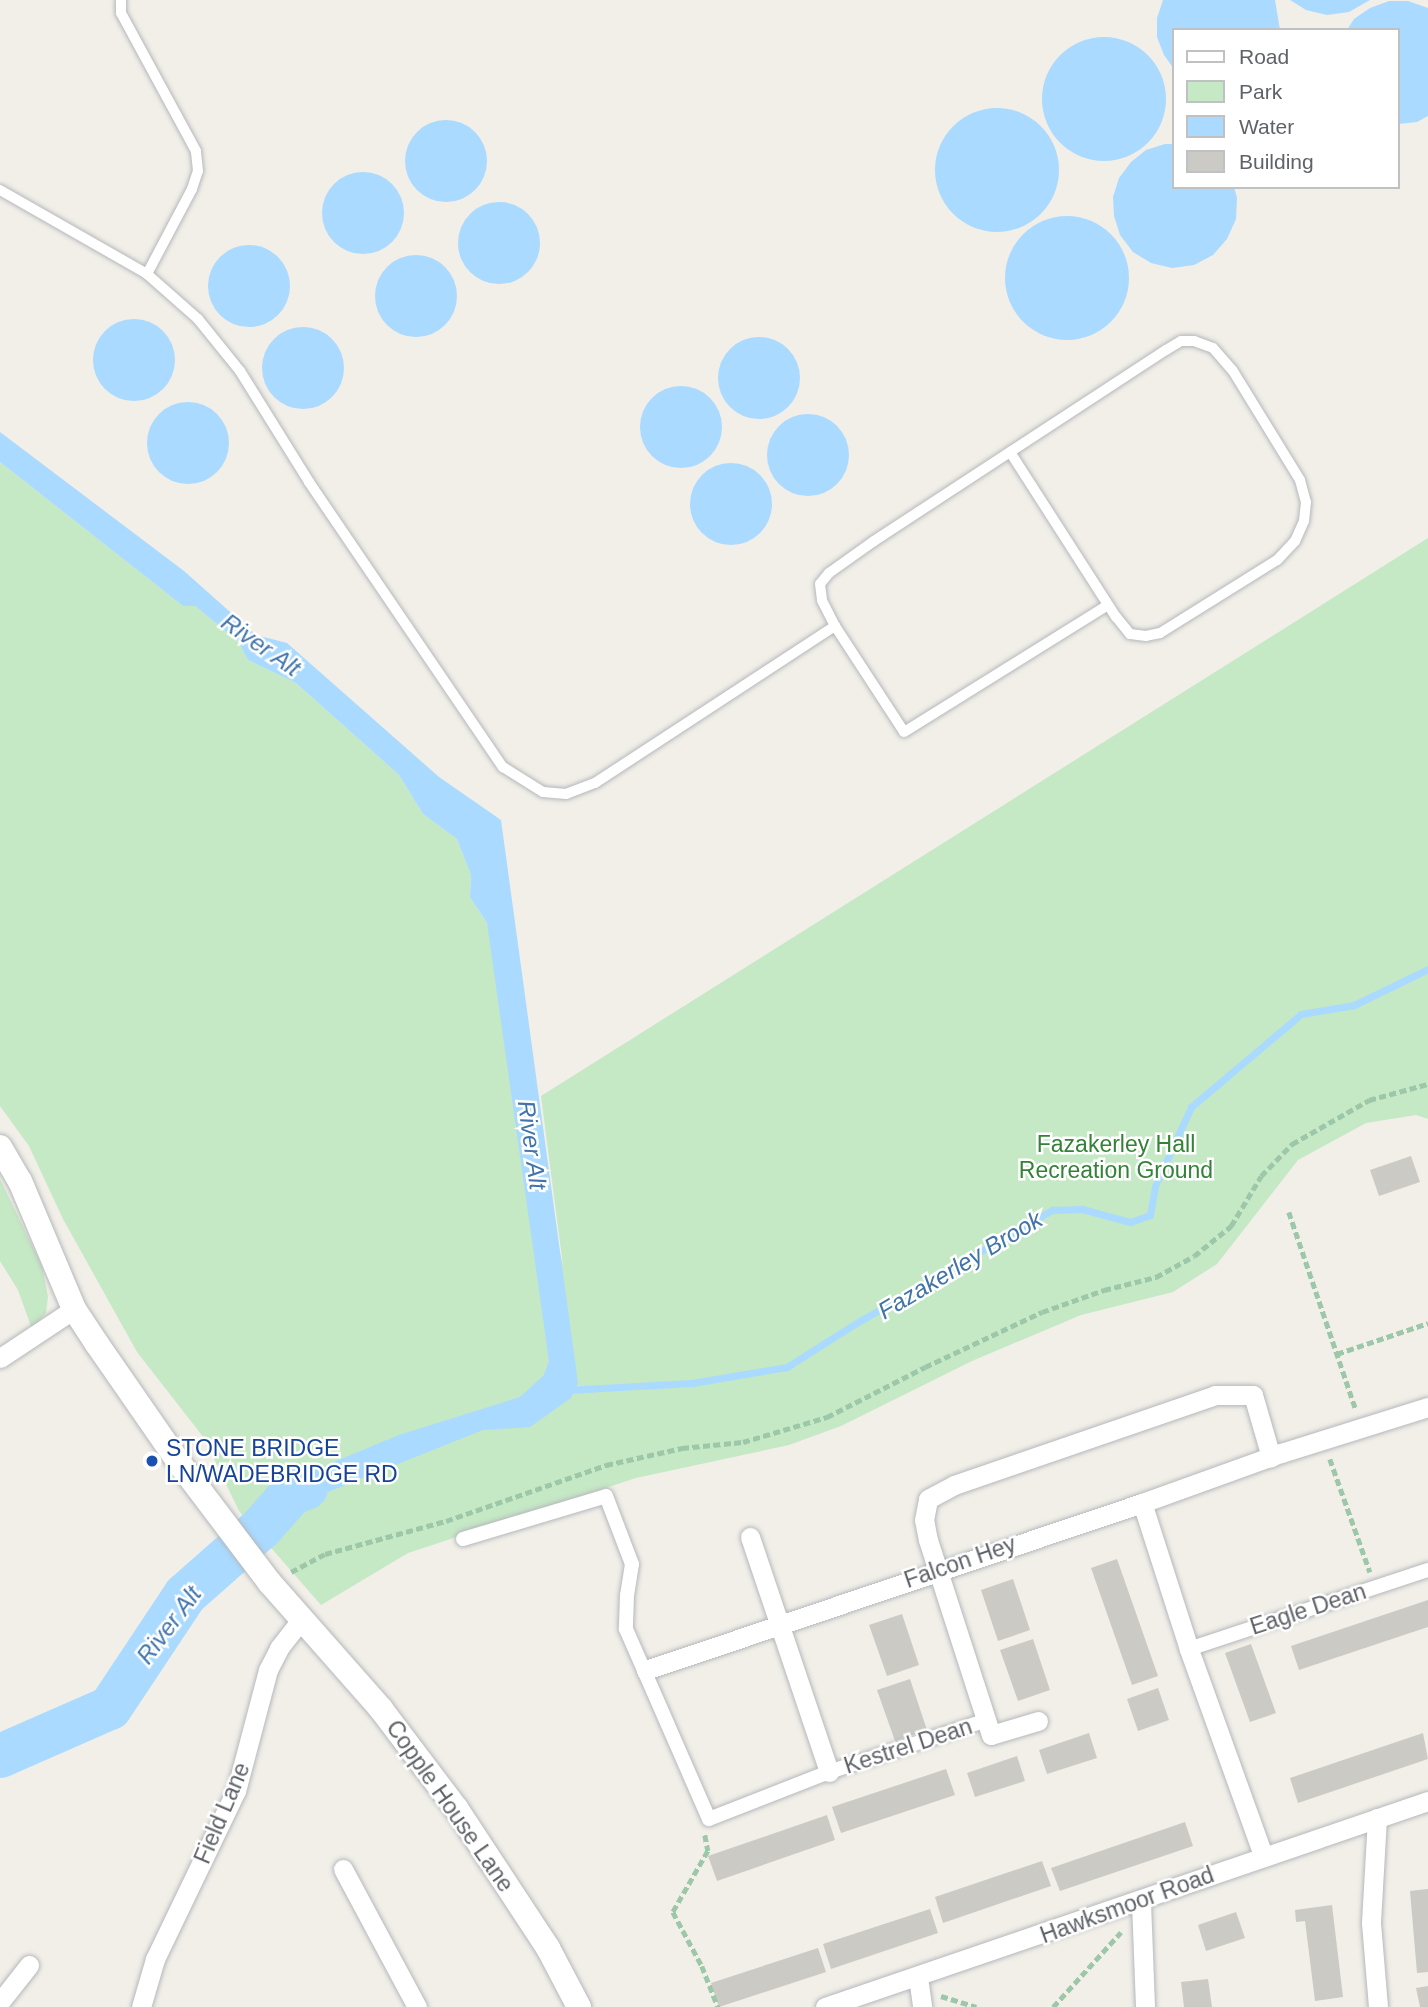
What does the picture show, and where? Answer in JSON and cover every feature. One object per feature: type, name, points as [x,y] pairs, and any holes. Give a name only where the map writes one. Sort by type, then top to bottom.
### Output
[{"type":"street","name":"Copple House Lane","points":[[0,1147],[20,1181],[74,1309],[183,1468],[270,1583],[381,1709],[456,1808],[548,1948],[579,2007]]},
{"type":"street","points":[[0,1359],[74,1309]]},
{"type":"street","points":[[1038,1721],[991,1735],[937,1570],[924,1520],[928,1499],[954,1485],[1215,1395],[1253,1395],[1271,1457]]},
{"type":"street","name":"Falcon Hey","points":[[646,1670],[1271,1457],[1428,1407]]},
{"type":"street","points":[[463,1539],[606,1496],[632,1564],[627,1595],[626,1629],[709,1819]]},
{"type":"street","points":[[1142,1503],[1189,1649],[1263,1855]]},
{"type":"street","points":[[750,1537],[779,1625]]},
{"type":"street","name":"Eagle Dean","points":[[1189,1649],[1428,1570]]},
{"type":"street","name":"Field Lane","points":[[141,2007],[156,1959],[236,1791],[268,1670],[278,1648],[302,1619]]},
{"type":"street","name":"Kestrel Dean","points":[[779,1625],[829,1772]]},
{"type":"street","name":"Kestrel Dean","points":[[709,1819],[829,1772],[986,1720]]},
{"type":"street","name":"Hawksmoor Road","points":[[825,2007],[1141,1902],[1263,1855],[1428,1801]]},
{"type":"street","points":[[1377,1818],[1371,1923],[1378,2007]]},
{"type":"street","points":[[343,1870],[417,2007]]},
{"type":"street","points":[[1141,1902],[1145,2007]]},
{"type":"street","points":[[0,2002],[29,1965]]},
{"type":"street","points":[[918,1977],[922,2007]]},
{"type":"lane","points":[[121,0],[121,13],[196,151],[198,171],[148,274]]},
{"type":"lane","points":[[0,190],[148,274],[198,319],[240,371],[309,482],[503,767],[543,792],[566,794],[595,783],[835,626]]},
{"type":"lane","points":[[1010,452],[1108,605],[1130,634],[1146,636],[1160,633],[1277,560],[1295,541],[1304,521],[1306,502],[1300,480],[1233,371],[1213,348],[1194,341],[1181,341],[1010,452],[828,573],[820,584],[822,600],[835,626],[904,732],[1108,605]]},
{"type":"path","points":[[270,1583],[325,1554],[446,1521],[607,1465],[682,1448],[743,1442],[827,1418],[925,1367],[1042,1312],[1104,1290],[1156,1277],[1194,1256],[1231,1226],[1261,1176],[1292,1144],[1369,1100],[1428,1084]]},
{"type":"path","points":[[1289,1212],[1361,1427]]},
{"type":"path","points":[[1337,1354],[1428,1323]]},
{"type":"path","points":[[1323,1440],[1375,1586]]},
{"type":"path","points":[[709,1819],[704,1830],[708,1851],[673,1912],[702,1966],[718,2007]]},
{"type":"path","points":[[1053,2007],[1115,1942],[1141,1902]]},
{"type":"path","points":[[918,1977],[945,1999],[976,2007]]},
{"type":"green space","name":"Fazakerley Hall Recreation Ground","points":[[0,462],[183,606],[195,606],[238,641],[248,660],[296,683],[399,775],[423,814],[457,839],[471,875],[470,897],[487,923],[563,1266],[541,1096],[1428,538],[1428,1119],[1416,1115],[1366,1123],[1298,1160],[1217,1264],[1173,1292],[1081,1315],[972,1361],[841,1426],[789,1445],[636,1478],[408,1553],[321,1605],[239,1511],[204,1438],[137,1352],[63,1219],[29,1146],[0,1106]]},
{"type":"green space","points":[[0,1179],[42,1266],[48,1297],[46,1313],[32,1329],[18,1290],[0,1261]]},
{"type":"water","points":[[1163,0],[1275,0],[1280,28],[1172,28],[1172,66],[1157,37],[1157,18]]},
{"type":"water","points":[[1290,0],[1370,0],[1349,12],[1327,15],[1306,10]]},
{"type":"water","points":[[1389,1],[1408,1],[1428,8],[1428,116],[1417,122],[1400,124],[1400,28],[1348,28],[1354,19],[1370,8]]},
{"type":"water","points":[[1104,37],[1128,42],[1148,55],[1161,75],[1166,99],[1161,123],[1148,143],[1128,156],[1104,161],[1080,156],[1060,143],[1047,123],[1042,99],[1047,75],[1060,55],[1080,42]]},
{"type":"water","points":[[997,108],[1021,113],[1041,126],[1054,146],[1059,170],[1054,194],[1041,214],[1021,227],[997,232],[973,227],[953,214],[940,194],[935,170],[940,146],[953,126],[973,113]]},
{"type":"water","points":[[446,120],[462,123],[475,132],[484,145],[487,161],[484,177],[475,190],[462,199],[446,202],[430,199],[417,190],[408,177],[405,161],[408,145],[417,132],[430,123]]},
{"type":"water","points":[[1172,144],[1172,189],[1235,189],[1236,219],[1227,239],[1213,255],[1194,265],[1172,268],[1151,263],[1133,252],[1120,235],[1114,216],[1113,197],[1119,178],[1131,162],[1146,150]]},
{"type":"water","points":[[363,172],[379,175],[392,184],[401,197],[404,213],[401,229],[392,242],[379,251],[363,254],[347,251],[334,242],[325,229],[322,213],[325,197],[334,184],[347,175]]},
{"type":"water","points":[[491,202],[507,202],[522,209],[533,220],[540,235],[537,259],[528,272],[507,284],[491,284],[476,277],[465,266],[458,251],[458,235],[465,220],[476,209]]},
{"type":"water","points":[[1067,216],[1091,221],[1111,234],[1124,254],[1129,278],[1124,302],[1111,322],[1091,335],[1067,340],[1043,335],[1023,322],[1010,302],[1005,278],[1010,254],[1023,234],[1043,221]]},
{"type":"water","points":[[241,245],[257,245],[272,252],[283,263],[290,278],[287,302],[278,315],[257,327],[241,327],[226,320],[215,309],[208,294],[208,278],[215,263],[226,252]]},
{"type":"water","points":[[416,255],[432,258],[445,267],[454,280],[457,296],[454,312],[445,325],[432,334],[416,337],[400,334],[387,325],[378,312],[375,296],[378,280],[387,267],[400,258]]},
{"type":"water","points":[[134,319],[150,322],[163,331],[172,344],[175,360],[172,376],[163,389],[150,398],[134,401],[118,398],[105,389],[96,376],[93,360],[96,344],[105,331],[118,322]]},
{"type":"water","points":[[295,327],[311,327],[326,334],[337,345],[344,360],[341,384],[332,397],[311,409],[295,409],[280,402],[269,391],[262,376],[262,360],[269,345],[280,334]]},
{"type":"water","points":[[751,337],[767,337],[782,344],[793,355],[800,370],[797,394],[788,407],[767,419],[751,419],[736,412],[725,401],[718,386],[718,370],[725,355],[736,344]]},
{"type":"water","points":[[681,386],[697,389],[710,398],[719,411],[722,427],[719,443],[710,456],[697,465],[681,468],[665,465],[652,456],[643,443],[640,427],[643,411],[652,398],[665,389]]},
{"type":"water","points":[[180,402],[196,402],[211,409],[222,420],[229,435],[226,459],[217,472],[196,484],[180,484],[165,477],[154,466],[147,451],[147,435],[154,420],[165,409]]},
{"type":"water","points":[[808,414],[824,417],[837,426],[846,439],[849,455],[846,471],[837,484],[824,493],[808,496],[792,493],[779,484],[770,471],[767,455],[770,439],[779,426],[792,417]]},
{"type":"water","points":[[0,432],[184,571],[256,635],[287,643],[439,777],[501,820],[578,1383],[571,1398],[530,1427],[483,1430],[298,1504],[268,1534],[253,1517],[283,1483],[399,1435],[520,1397],[544,1375],[549,1361],[487,923],[470,897],[471,875],[457,839],[423,814],[399,775],[296,683],[248,660],[238,641],[195,606],[183,606],[0,462]]},
{"type":"water","points":[[731,463],[747,466],[760,475],[769,488],[772,504],[769,520],[760,533],[747,542],[731,545],[715,542],[702,533],[693,520],[690,504],[693,488],[702,475],[715,466]]},
{"type":"building","points":[[1411,1156],[1420,1182],[1379,1196],[1370,1170]]},
{"type":"building","points":[[1117,1559],[1158,1676],[1132,1685],[1091,1568]]},
{"type":"building","points":[[1013,1579],[1030,1630],[998,1641],[981,1590]]},
{"type":"building","points":[[1428,1600],[1428,1627],[1299,1670],[1291,1646]]},
{"type":"building","points":[[902,1614],[919,1665],[887,1676],[869,1625]]},
{"type":"building","points":[[1033,1639],[1050,1690],[1018,1701],[1000,1650]]},
{"type":"building","points":[[1251,1644],[1276,1713],[1250,1722],[1225,1653]]},
{"type":"building","points":[[910,1679],[927,1730],[895,1741],[877,1690]]},
{"type":"building","points":[[1158,1688],[1169,1720],[1138,1731],[1127,1699]]},
{"type":"building","points":[[1089,1733],[1097,1758],[1047,1774],[1039,1750]]},
{"type":"building","points":[[1423,1733],[1428,1759],[1298,1803],[1290,1778]]},
{"type":"building","points":[[1017,1756],[1025,1781],[975,1797],[967,1773]]},
{"type":"building","points":[[946,1769],[955,1795],[841,1833],[832,1807]]},
{"type":"building","points":[[827,1815],[835,1840],[717,1881],[708,1856]]},
{"type":"building","points":[[1185,1822],[1193,1846],[1060,1891],[1051,1868]]},
{"type":"building","points":[[1042,1861],[1051,1886],[943,1923],[935,1897]]},
{"type":"building","points":[[1428,1889],[1428,1972],[1417,1973],[1410,1891]]},
{"type":"building","points":[[1332,1905],[1343,1997],[1315,2001],[1305,1921],[1296,1922],[1295,1910]]},
{"type":"building","points":[[930,1909],[938,1933],[831,1969],[823,1944]]},
{"type":"building","points":[[1236,1912],[1245,1938],[1206,1951],[1198,1925]]},
{"type":"building","points":[[818,1948],[826,1972],[719,2007],[711,1983]]},
{"type":"building","points":[[1208,1979],[1212,2007],[1184,2007],[1181,1982]]},
{"type":"building","points":[[1428,1986],[1428,2007],[1420,2007],[1416,1988]]},
{"type":"waterway","name":"Fazakerley Brook","points":[[566,1390],[692,1383],[787,1367],[853,1325],[1052,1210],[1082,1209],[1130,1222],[1150,1215],[1155,1186],[1191,1107],[1301,1014],[1354,1005],[1428,969]]},
{"type":"waterway","name":"River Alt","points":[[0,1756],[110,1708],[185,1595],[262,1527],[292,1493],[306,1488]]},
{"type":"place","name":"STONE BRIDGE LN/WADEBRIDGE RD","points":[[152,1461]]}]
